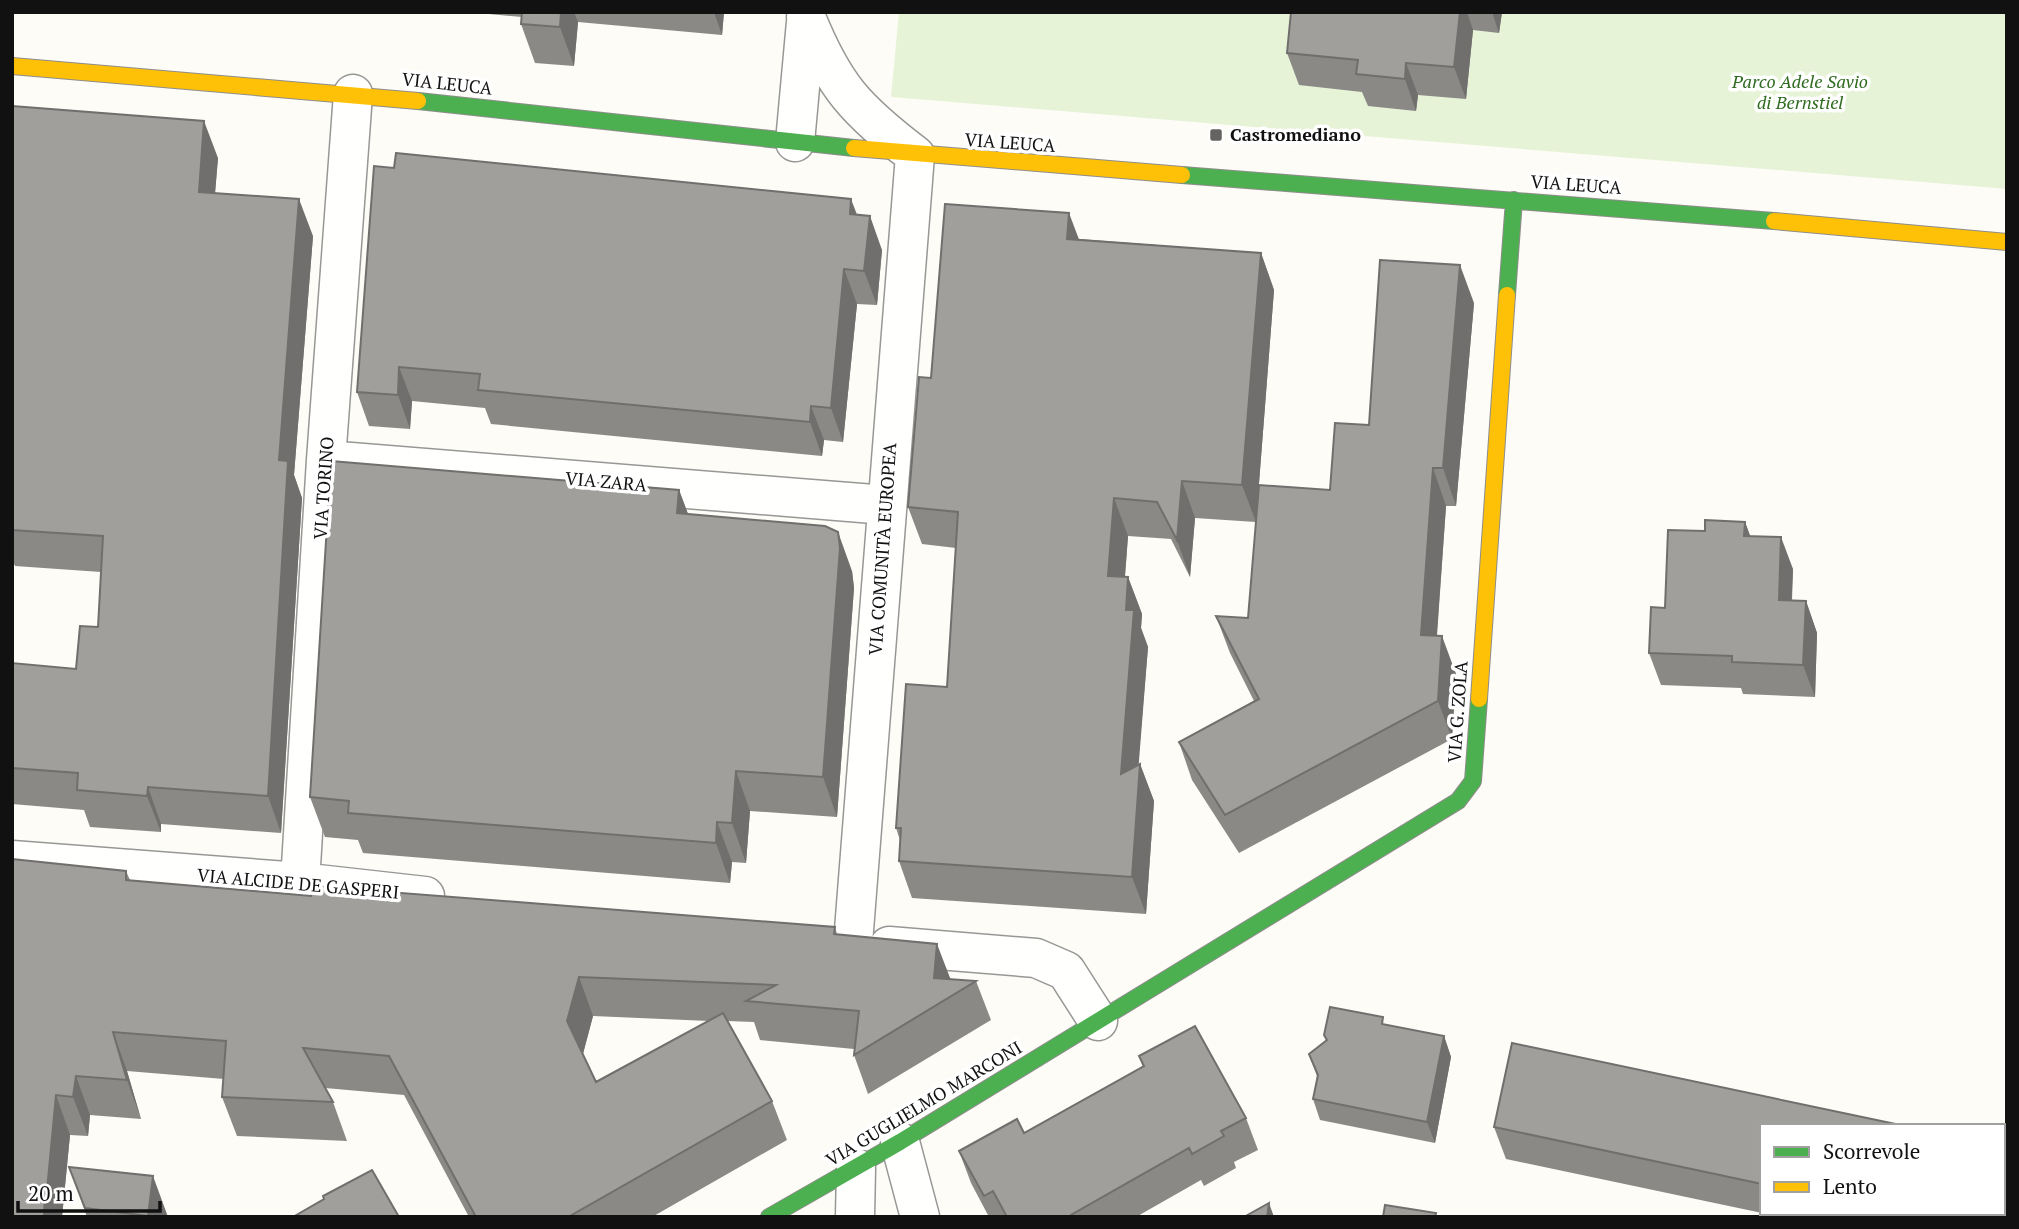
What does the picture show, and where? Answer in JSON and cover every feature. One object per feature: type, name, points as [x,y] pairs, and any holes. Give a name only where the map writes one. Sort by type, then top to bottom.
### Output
[{"type":"main road","name":"VIA LEUCA","points":[[12,66],[353,94],[915,155],[1514,200],[2007,242]]},
{"type":"main road","name":"VIA G. ZOLA","points":[[1098,1021],[1458,801],[1472,781],[1514,200]]},
{"type":"main road","name":"VIA GUGLIELMO MARCONI","points":[[769,1217],[900,1142],[1098,1021]]},
{"type":"street","points":[[795,142],[806,15]]},
{"type":"street","points":[[806,15],[821,54],[838,85],[874,123],[915,155]]},
{"type":"street","name":"VIA TORINO","points":[[300,882],[326,460],[353,94]]},
{"type":"street","name":"VIA COMUNITÀ EUROPEA","points":[[853,943],[915,155]]},
{"type":"street","name":"VIA ZARA","points":[[326,460],[886,505]]},
{"type":"street","name":"VIA ALCIDE DE GASPERI","points":[[12,859],[300,882],[466,901]]},
{"type":"street","points":[[812,939],[1036,958],[1066,971],[1098,1021]]},
{"type":"street","points":[[900,1142],[920,1217]]},
{"type":"street","points":[[855,1217],[856,1168]]},
{"type":"green space","name":"Parco Adele Savio di Bernstiel","points":[[899,12],[2007,12],[2007,189],[891,97]]},
{"type":"building","points":[[522,12],[561,12],[560,27],[521,24]]},
{"type":"building","points":[[1291,12],[1460,12],[1454,67],[1406,63],[1405,79],[1356,74],[1358,60],[1287,53]]},
{"type":"building","points":[[12,106],[204,121],[199,192],[299,199],[279,460],[288,461],[268,796],[148,787],[147,796],[77,790],[78,773],[12,768],[12,663],[76,669],[80,626],[98,627],[103,536],[12,530]]},
{"type":"building","points":[[396,153],[851,199],[850,214],[870,216],[864,271],[844,269],[831,408],[811,406],[810,422],[478,390],[480,374],[399,367],[398,395],[357,392],[374,166],[394,168]]},
{"type":"building","points":[[945,204],[1069,213],[1067,239],[1261,253],[1242,485],[1182,481],[1177,540],[1157,502],[1114,498],[1108,576],[1128,577],[1126,610],[1134,610],[1121,774],[1140,764],[1132,877],[899,861],[901,828],[896,828],[906,684],[947,687],[958,512],[908,507],[919,377],[931,378]]},
{"type":"building","points":[[1380,260],[1460,265],[1443,468],[1433,468],[1421,635],[1442,636],[1438,701],[1225,815],[1179,742],[1259,699],[1216,616],[1248,618],[1259,485],[1330,490],[1335,423],[1369,425]]},
{"type":"building","points":[[331,461],[679,490],[677,513],[825,526],[838,532],[840,548],[823,777],[736,771],[732,823],[717,822],[716,843],[348,813],[349,801],[310,797]]},
{"type":"building","points":[[1705,520],[1745,522],[1744,536],[1781,537],[1779,600],[1806,601],[1803,665],[1732,662],[1732,656],[1649,653],[1651,607],[1665,608],[1668,530],[1705,531]]},
{"type":"building","points":[[12,859],[126,871],[126,880],[311,896],[312,886],[835,927],[834,934],[937,944],[934,978],[976,981],[854,1055],[859,1011],[746,1001],[776,985],[579,977],[567,1021],[596,1082],[723,1013],[772,1101],[568,1217],[476,1217],[389,1056],[303,1048],[333,1102],[222,1097],[226,1041],[113,1032],[127,1080],[76,1076],[73,1097],[56,1095],[47,1190],[45,1184],[44,1217],[12,1217]]},
{"type":"building","points":[[1330,1007],[1383,1017],[1382,1024],[1444,1036],[1427,1122],[1313,1099],[1318,1075],[1309,1054],[1327,1040],[1324,1035]]},
{"type":"building","points":[[1195,1026],[1246,1118],[1221,1131],[1224,1136],[1192,1154],[1189,1148],[1071,1215],[1072,1217],[1007,1217],[993,1191],[984,1196],[959,1151],[1017,1119],[1024,1133],[1144,1066],[1139,1056]]},
{"type":"building","points":[[1512,1043],[1896,1124],[1760,1124],[1760,1184],[1494,1127]]},
{"type":"building","points":[[2005,1147],[2007,1147],[2005,1172]]},
{"type":"building","points":[[69,1167],[153,1176],[148,1216],[85,1208]]},
{"type":"building","points":[[372,1170],[399,1217],[293,1217],[324,1199],[323,1196]]},
{"type":"building","points":[[2007,1184],[2007,1217],[1910,1215],[2005,1215]]},
{"type":"building","points":[[1269,1203],[1267,1217],[1244,1217]]},
{"type":"building","points":[[1385,1205],[1436,1213],[1435,1217],[1383,1217]]},
{"type":"traffic: fast","points":[[418,101],[854,148]]},
{"type":"traffic: fast","points":[[1182,175],[1774,221]]},
{"type":"traffic: fast","points":[[1507,295],[1514,200]]},
{"type":"traffic: fast","points":[[769,1217],[900,1142],[1458,801],[1473,781],[1479,699]]},
{"type":"traffic: slow","points":[[12,66],[418,101]]},
{"type":"traffic: slow","points":[[854,148],[1182,175]]},
{"type":"traffic: slow","points":[[1774,221],[2007,242]]},
{"type":"traffic: slow","points":[[1479,699],[1507,295]]},
{"type":"place","name":"Castromediano","points":[[1216,135]]}]
